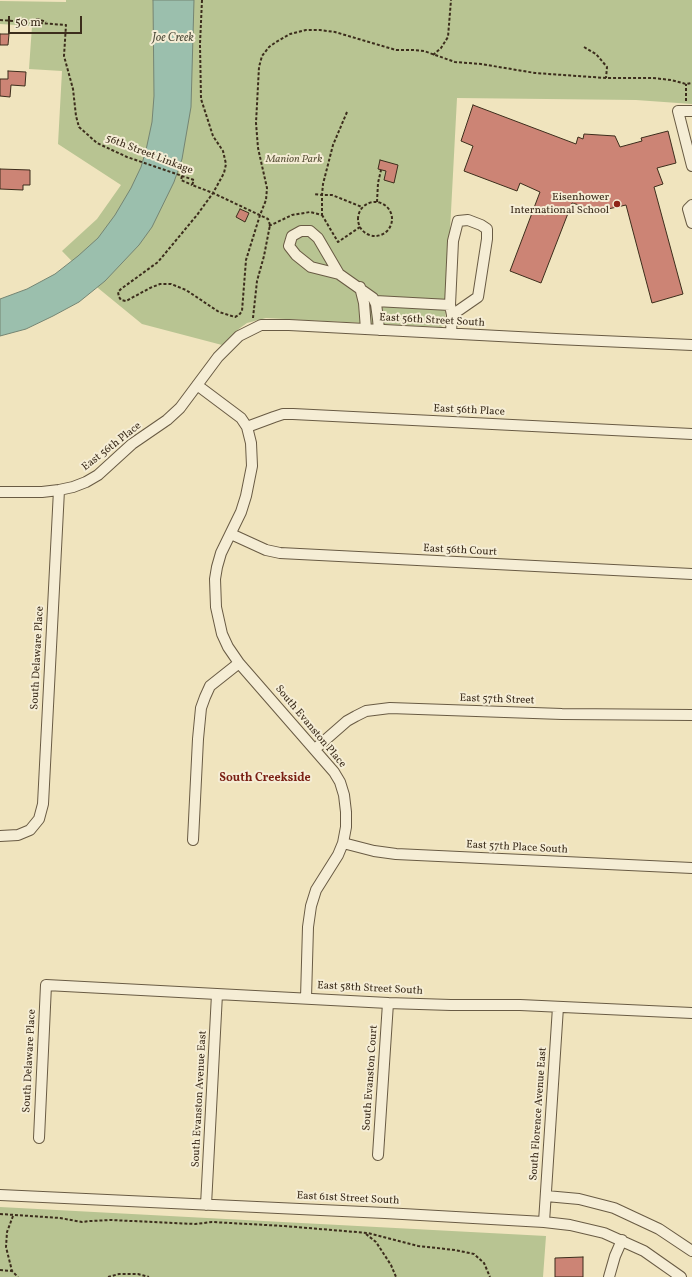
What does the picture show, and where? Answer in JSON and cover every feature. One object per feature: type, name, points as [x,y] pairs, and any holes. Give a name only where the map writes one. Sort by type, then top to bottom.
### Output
[{"type":"street","points":[[685,111],[692,166]]},
{"type":"street","points":[[692,205],[688,209],[692,223]]},
{"type":"street","points":[[375,301],[451,310],[478,297],[487,239],[487,229],[481,225],[468,220],[458,221],[453,241],[451,310],[451,334]]},
{"type":"street","points":[[339,274],[318,238],[310,231],[301,231],[292,236],[289,246],[296,255],[311,267],[339,274],[360,287],[373,298],[375,301],[379,330]]},
{"type":"street","points":[[360,287],[364,302],[366,329]]},
{"type":"street","name":"East 56th Street South","points":[[197,385],[218,358],[239,336],[261,325],[289,325],[692,345]]},
{"type":"street","points":[[193,840],[201,708],[210,686],[240,663],[228,647],[222,634],[214,593],[217,567],[221,554],[241,512],[250,481],[252,454],[247,427],[241,418],[231,409],[197,385]]},
{"type":"street","name":"East 56th Place","points":[[0,492],[42,492],[73,487],[86,482],[98,475],[132,444],[171,416],[180,408],[197,385]]},
{"type":"street","name":"East 56th Place","points":[[247,427],[283,414],[293,414],[692,434]]},
{"type":"street","name":"South Delaware Place","points":[[0,836],[18,835],[30,830],[42,812],[59,490]]},
{"type":"street","name":"East 56th Court","points":[[231,534],[266,550],[280,553],[692,574]]},
{"type":"street","name":"South Evanston Place","points":[[240,663],[334,772],[342,789],[346,812],[346,827],[343,843],[338,855],[316,890],[311,906],[308,927],[306,998]]},
{"type":"street","name":"East 57th Street","points":[[315,749],[347,721],[356,716],[366,711],[390,708],[562,714],[692,715]]},
{"type":"street","name":"East 57th Place South","points":[[343,843],[374,851],[396,854],[692,868]]},
{"type":"street","name":"South Delaware Place","points":[[38,1138],[46,985]]},
{"type":"street","name":"East 58th Street South","points":[[46,985],[388,1003],[558,1007],[692,1013]]},
{"type":"street","name":"South Evanston Avenue East","points":[[206,1205],[217,994]]},
{"type":"street","name":"South Evanston Court","points":[[378,1155],[388,1003]]},
{"type":"street","name":"South Florence Avenue East","points":[[544,1222],[558,1007]]},
{"type":"street","name":"East 61st Street South","points":[[0,1195],[378,1212],[544,1222],[590,1229],[622,1240],[644,1251],[681,1277]]},
{"type":"street","points":[[546,1196],[579,1199],[614,1208],[659,1229],[692,1251]]},
{"type":"street","points":[[609,1277],[615,1256],[622,1240]]},
{"type":"path","points":[[202,0],[200,51],[201,99],[213,136],[223,151],[226,164],[224,172],[197,215],[158,262],[118,292],[121,300],[126,301],[160,284],[171,284],[186,290],[219,312],[235,317],[242,311],[246,260],[266,200],[267,188],[258,148],[256,123],[259,67],[262,56],[269,47],[290,34],[306,30],[335,32],[396,50],[413,50],[455,62],[481,64],[535,73],[606,78],[653,78],[671,80],[686,84],[692,83]]},
{"type":"path","points":[[433,55],[441,48],[448,37],[451,0]]},
{"type":"path","name":"56th Street Linkage","points":[[0,20],[49,23],[66,26],[64,56],[71,80],[74,109],[79,127],[97,143],[127,157],[194,180],[192,185],[268,219],[269,226]]},
{"type":"path","points":[[584,47],[596,54],[607,67],[606,78]]},
{"type":"path","points":[[685,111],[686,84]]},
{"type":"path","points":[[347,112],[333,146],[323,184],[322,215],[338,242],[360,227]]},
{"type":"path","points":[[377,202],[378,183],[381,170]]},
{"type":"path","points":[[182,176],[181,180],[192,185]]},
{"type":"path","points":[[314,194],[332,195],[362,208]]},
{"type":"path","points":[[377,202],[385,206],[391,215],[391,225],[384,234],[372,236],[366,234],[360,227],[358,214],[362,208],[370,203],[377,202]]},
{"type":"path","points":[[253,323],[257,281],[264,256],[269,226],[292,215],[310,212],[322,215]]},
{"type":"path","points":[[0,1214],[60,1218],[82,1222],[111,1220],[195,1224],[212,1222],[366,1233],[418,1246],[455,1250],[474,1254],[484,1263],[490,1277]]},
{"type":"path","points":[[12,1216],[7,1232],[6,1247],[12,1270],[18,1277]]},
{"type":"path","points":[[366,1233],[376,1242],[391,1265],[396,1277]]},
{"type":"path","points":[[0,1270],[12,1270]]},
{"type":"path","points":[[108,1277],[119,1274],[138,1274],[149,1277]]},
{"type":"green space","name":"Manion Park","points":[[66,0],[692,0],[692,104],[636,100],[457,98],[445,325],[441,327],[266,318],[247,323],[222,345],[142,324],[98,288],[62,251],[97,219],[121,185],[58,144],[62,71],[29,69],[32,26],[0,24],[0,1],[66,2]]},
{"type":"green space","points":[[0,1207],[546,1236],[543,1277],[0,1277]]},
{"type":"water","name":"Joe Creek","points":[[153,0],[194,0],[191,107],[182,159],[174,182],[152,227],[139,245],[105,281],[79,302],[53,316],[26,329],[0,336],[0,299],[27,289],[55,274],[98,238],[115,215],[131,188],[141,167],[152,122],[154,96]]},
{"type":"building","points":[[0,34],[9,34],[8,45],[0,45]]},
{"type":"building","points":[[8,71],[26,72],[25,86],[11,85],[10,97],[0,96],[0,79],[8,79]]},
{"type":"building","name":"Eisenhower International School","points":[[473,105],[576,144],[578,137],[583,139],[584,134],[615,136],[620,147],[642,141],[641,138],[668,131],[676,163],[657,168],[663,184],[654,187],[683,294],[652,303],[626,205],[608,209],[594,209],[572,203],[541,283],[510,271],[540,192],[520,183],[517,191],[464,171],[473,146],[461,141]]},
{"type":"building","points":[[380,160],[398,165],[394,183],[384,180],[386,171],[378,169]]},
{"type":"building","points":[[0,169],[30,170],[30,185],[23,185],[23,190],[0,189]]},
{"type":"building","points":[[240,209],[249,213],[245,222],[236,217]]},
{"type":"building","points":[[583,1257],[583,1277],[555,1277],[555,1258]]},
{"type":"place","name":"Eisenhower International School","points":[[617,204]]},
{"type":"district","name":"South Creekside","points":[[265,779]]}]
